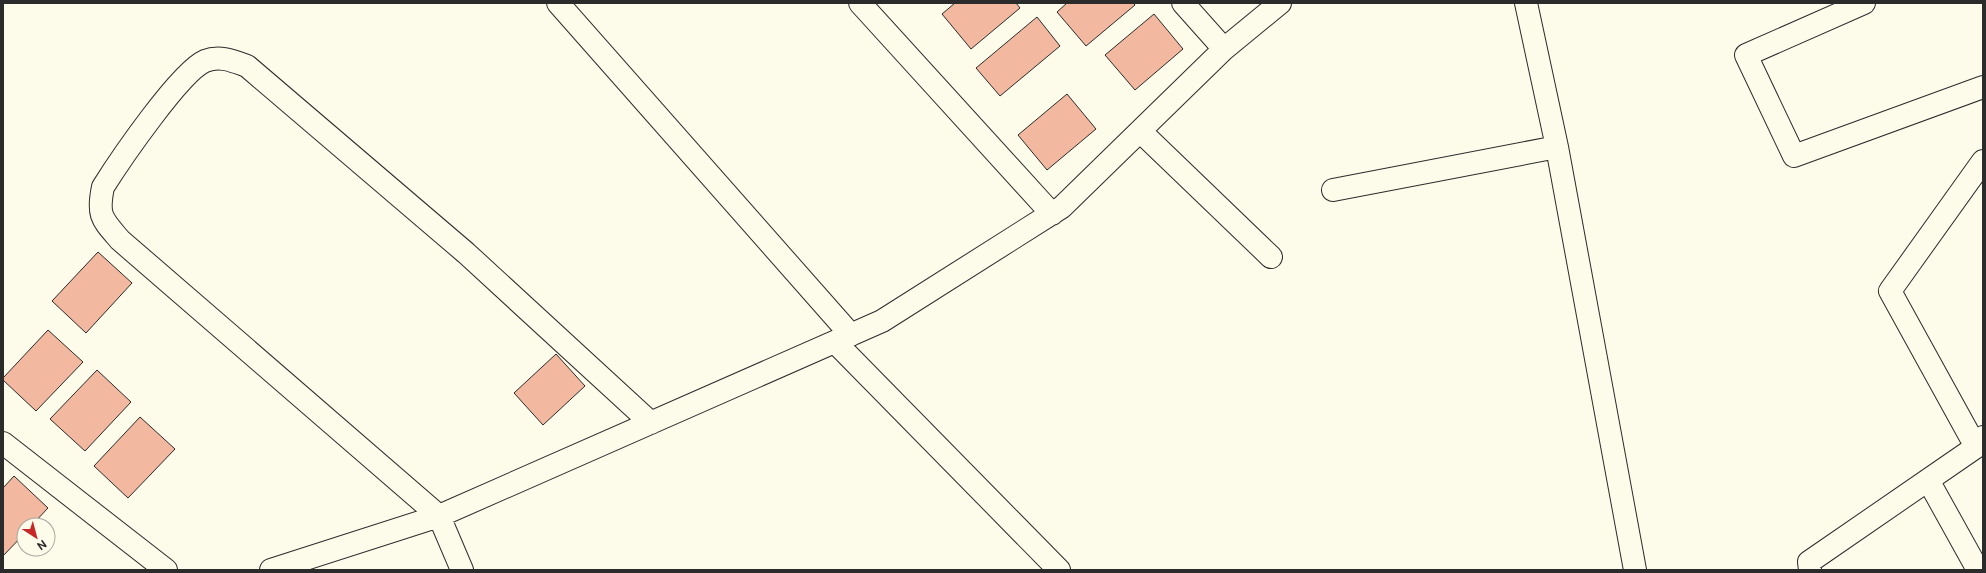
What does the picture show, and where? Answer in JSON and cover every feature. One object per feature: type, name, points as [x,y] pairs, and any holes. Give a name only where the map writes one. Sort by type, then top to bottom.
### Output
[{"type":"street","points":[[558,3],[843,339],[1059,570]]},
{"type":"street","points":[[860,3],[1052,214]]},
{"type":"street","points":[[1183,3],[1224,49]]},
{"type":"street","points":[[271,570],[439,516],[882,321],[1062,207],[1224,49],[1280,3]]},
{"type":"street","points":[[1526,3],[1557,147],[1635,570]]},
{"type":"street","points":[[1864,3],[1746,55],[1794,156],[1983,86]]},
{"type":"street","points":[[462,570],[439,516],[120,240],[102,220],[100,203],[103,187],[118,163],[181,81],[205,62],[226,58],[247,66],[466,253],[651,423]]},
{"type":"street","points":[[1140,131],[1271,257]]},
{"type":"street","points":[[1333,190],[1557,147]]},
{"type":"street","points":[[1810,570],[1809,562],[1928,480],[1980,442],[1890,291],[1983,161]]},
{"type":"street","points":[[3,443],[166,570]]},
{"type":"street","points":[[1928,480],[1978,570]]},
{"type":"building","points":[[955,3],[1016,3],[1020,8],[971,49],[942,14]]},
{"type":"building","points":[[1067,3],[1133,3],[1135,5],[1086,46],[1057,12]]},
{"type":"building","points":[[1154,14],[1183,49],[1135,90],[1105,55]]},
{"type":"building","points":[[1037,17],[1060,46],[1000,96],[976,68]]},
{"type":"building","points":[[1067,94],[1096,129],[1047,170],[1018,135]]},
{"type":"building","points":[[98,252],[132,283],[86,333],[52,301]]},
{"type":"building","points":[[48,330],[83,362],[36,411],[3,380],[3,378]]},
{"type":"building","points":[[556,354],[585,386],[543,425],[514,393]]},
{"type":"building","points":[[97,370],[131,402],[85,451],[50,419]]},
{"type":"building","points":[[140,417],[175,449],[128,498],[94,466]]},
{"type":"building","points":[[14,476],[48,508],[40,517],[16,517],[16,542],[3,556],[3,488]]}]
